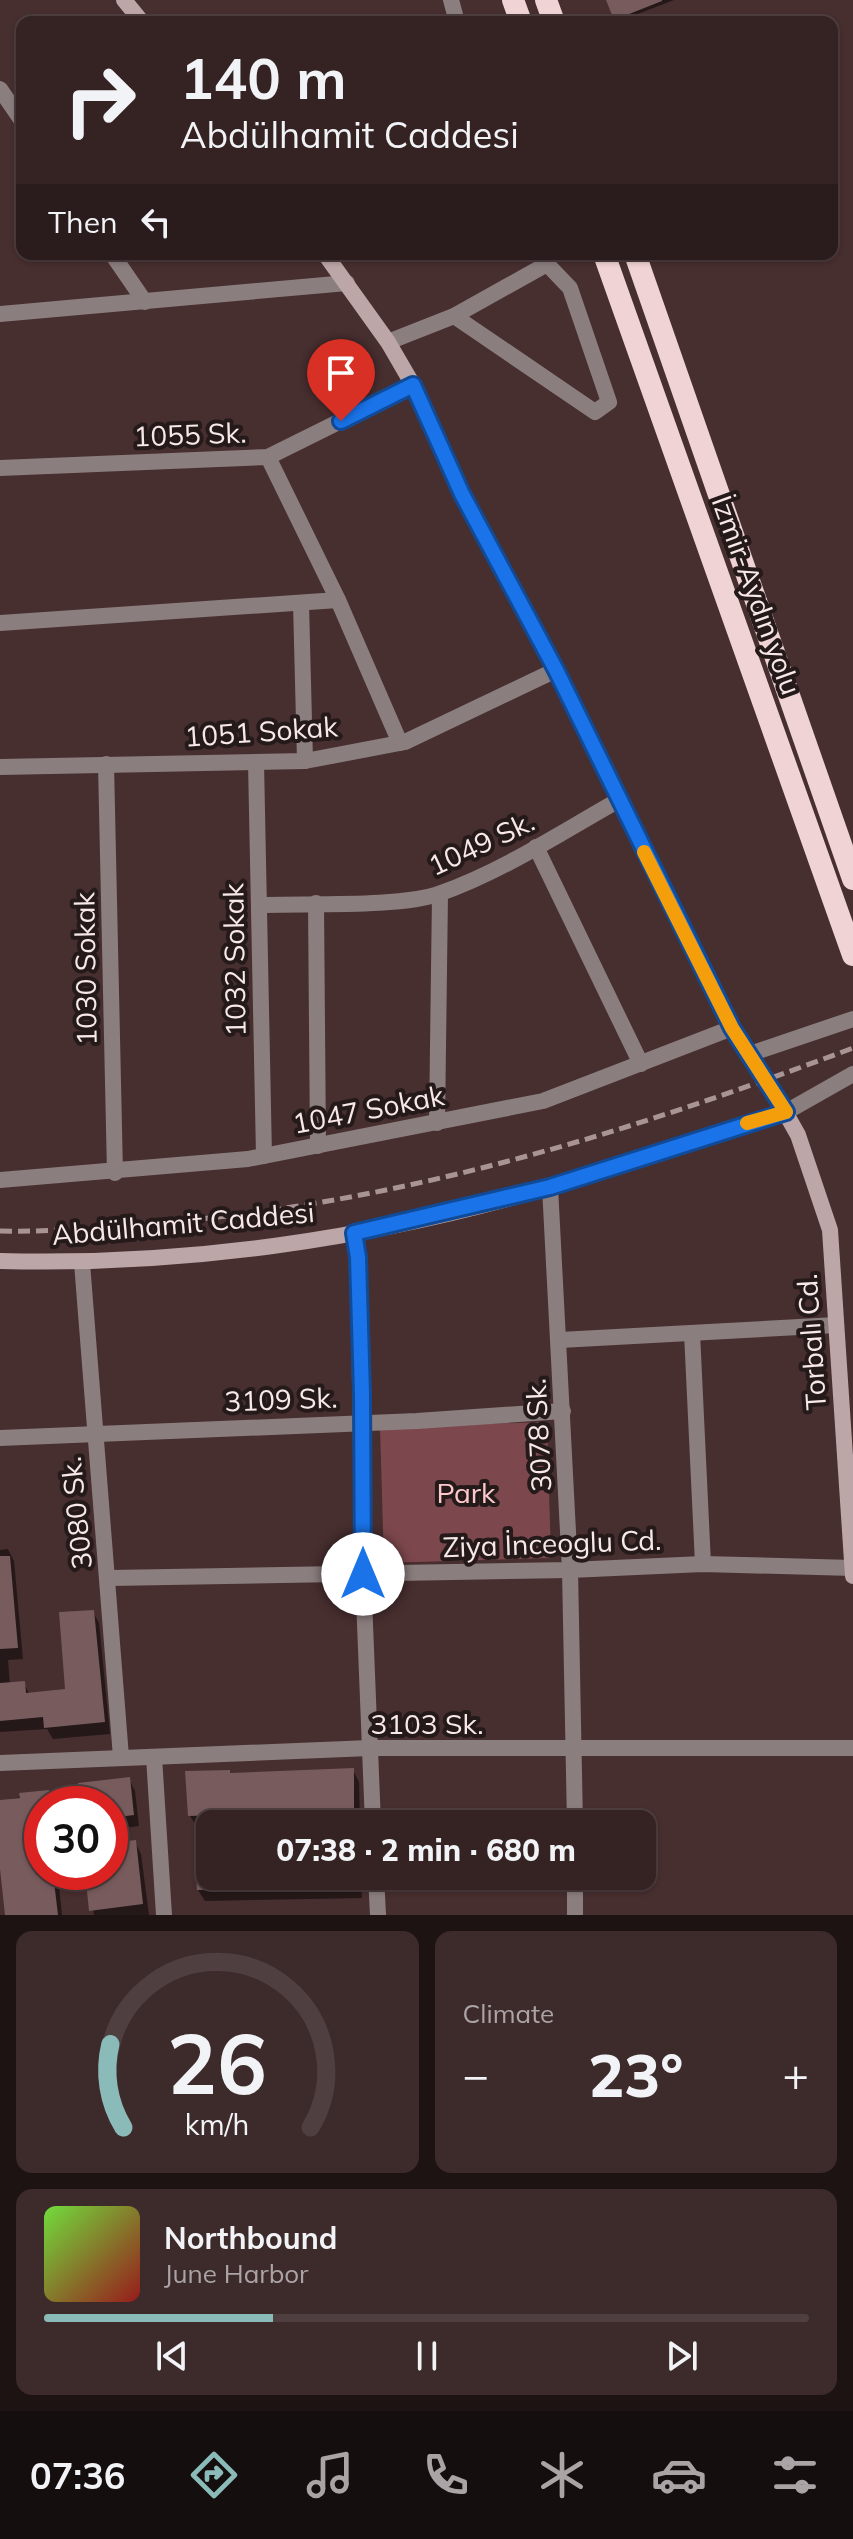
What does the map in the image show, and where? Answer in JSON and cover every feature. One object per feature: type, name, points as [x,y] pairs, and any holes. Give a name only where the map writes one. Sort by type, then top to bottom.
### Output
[{"type":"highway","name":"İzmir-Aydın yolu","points":[[606,260],[853,955]]},
{"type":"highway","name":"İzmir-Aydın yolu","points":[[637,260],[853,879]]},
{"type":"main road","points":[[124,0],[137,16]]},
{"type":"main road","name":"Torbalı Cd.","points":[[330,260],[388,342],[413,385],[462,494],[556,670],[732,1028],[786,1112],[830,1230],[853,1576]]},
{"type":"main road","name":"Abdülhamit Caddesi","points":[[0,1261],[82,1263],[248,1248],[354,1233],[550,1187],[786,1112]]},
{"type":"street","points":[[0,89],[16,112]]},
{"type":"street","points":[[116,260],[145,302]]},
{"type":"street","points":[[388,342],[454,316],[542,260]]},
{"type":"street","points":[[454,316],[595,412],[609,402],[592,348],[570,288],[545,260]]},
{"type":"street","points":[[0,314],[347,283]]},
{"type":"street","name":"1055 Sk.","points":[[0,468],[268,457],[413,385]]},
{"type":"street","points":[[268,457],[338,600],[400,743]]},
{"type":"street","points":[[0,623],[338,600]]},
{"type":"street","points":[[301,603],[305,761]]},
{"type":"street","name":"1051 Sokak","points":[[0,767],[305,761],[400,743],[556,670]]},
{"type":"street","name":"1032 Sokak","points":[[256,762],[264,1156]]},
{"type":"street","name":"1030 Sokak","points":[[106,764],[115,1173]]},
{"type":"street","name":"1049 Sk.","points":[[259,905],[440,894],[536,847],[619,800]]},
{"type":"street","points":[[536,847],[641,1064]]},
{"type":"street","points":[[437,1123],[440,894]]},
{"type":"street","points":[[316,903],[318,1146]]},
{"type":"street","points":[[750,1054],[853,1019]]},
{"type":"street","name":"1047 Sokak","points":[[0,1180],[115,1173],[264,1156],[543,1101],[732,1028]]},
{"type":"street","points":[[786,1112],[853,1074]]},
{"type":"street","name":"3078 Sk.","points":[[550,1187],[570,1570],[575,1810]]},
{"type":"street","points":[[354,1233],[358,1257],[363,1574],[372,1810]]},
{"type":"street","name":"3080 Sk.","points":[[82,1263],[93,1431],[110,1578],[121,1757]]},
{"type":"street","points":[[560,1340],[836,1325]]},
{"type":"street","points":[[692,1333],[703,1564]]},
{"type":"street","name":"3109 Sk.","points":[[0,1438],[93,1431],[363,1422],[563,1411]]},
{"type":"street","name":"Ziya İnceoglu Cd.","points":[[110,1578],[570,1570],[703,1564],[853,1568]]},
{"type":"street","name":"3103 Sk.","points":[[0,1763],[370,1748],[853,1748]]},
{"type":"street","points":[[154,1757],[164,1915]]},
{"type":"street","points":[[377,1890],[378,1915]]},
{"type":"street","points":[[575,1890],[575,1915]]},
{"type":"green space","name":"Park","points":[[547,1422],[551,1558],[384,1563],[380,1427]]},
{"type":"building","points":[[606,0],[662,0],[624,16],[612,16]]},
{"type":"building","points":[[0,1556],[10,1556],[18,1648],[0,1649]]},
{"type":"building","points":[[94,1610],[105,1722],[44,1728],[43,1717],[0,1721],[0,1683],[25,1681],[26,1693],[65,1689],[59,1612]]},
{"type":"building","points":[[354,1768],[354,1810],[196,1810],[196,1816],[188,1816],[185,1771],[230,1770],[230,1773]]},
{"type":"building","points":[[130,1777],[134,1815],[128,1816],[128,1786],[78,1786],[78,1783]]},
{"type":"building","points":[[24,1792],[24,1890],[55,1890],[58,1915],[5,1915],[0,1869],[0,1800],[20,1798],[19,1793]]},
{"type":"building","points":[[136,1840],[143,1904],[89,1911],[87,1890],[128,1890],[128,1841]]},
{"type":"railway","points":[[0,1231],[91,1228],[238,1215],[418,1183],[592,1137],[679,1110],[853,1048]]},
{"type":"slow traffic","points":[[644,852],[732,1028],[786,1112],[747,1123]]},
{"type":"route","points":[[341,421],[413,385],[462,494],[556,670],[732,1028],[786,1112],[550,1187],[354,1233],[358,1257],[362,1394],[363,1574]]}]
